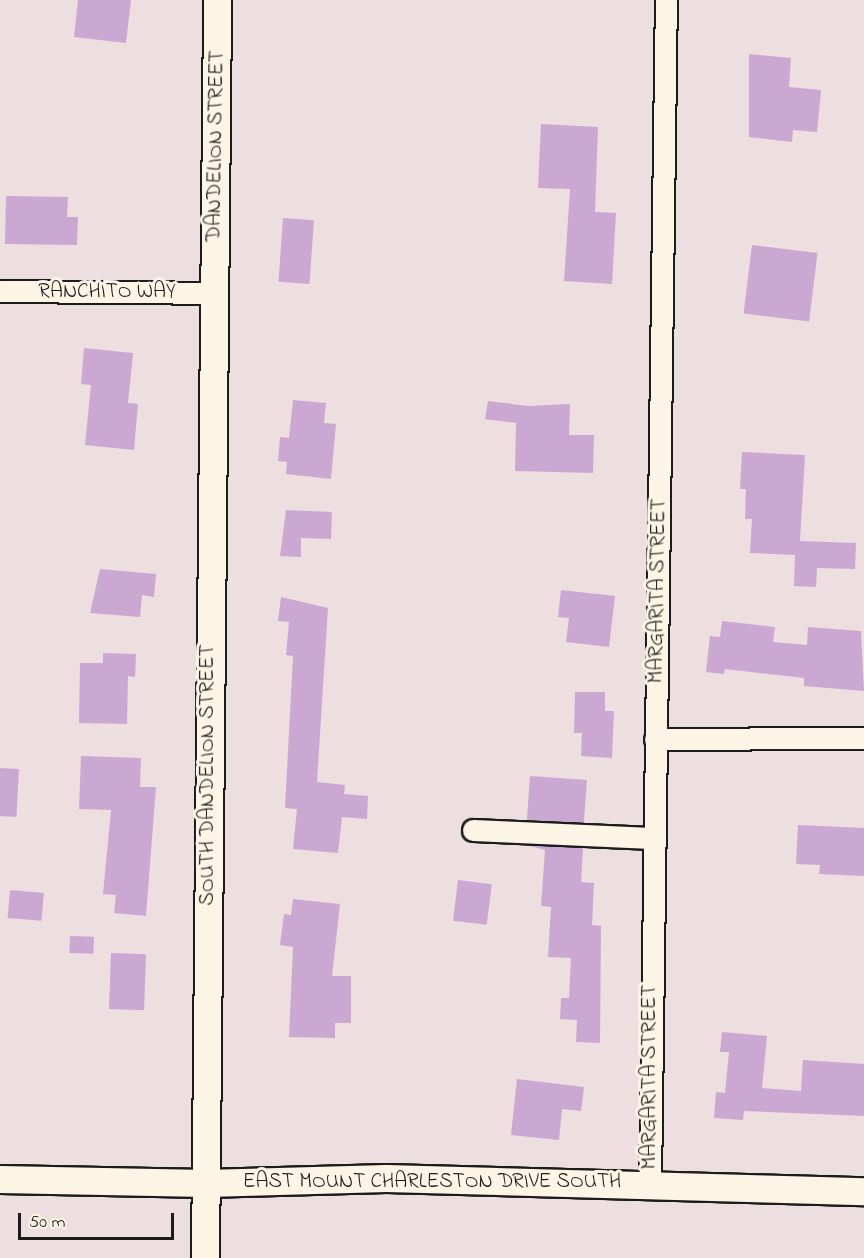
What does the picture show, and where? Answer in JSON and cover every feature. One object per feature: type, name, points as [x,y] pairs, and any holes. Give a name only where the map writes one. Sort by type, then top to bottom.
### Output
[{"type":"street","name":"DANDELION STREET","points":[[214,292],[217,0]]},
{"type":"street","name":"MARGARITA STREET","points":[[650,1183],[652,838],[666,0]]},
{"type":"street","name":"RANCHITO WAY","points":[[0,291],[214,292]]},
{"type":"street","name":"SOUTH DANDELION STREET","points":[[205,1258],[214,292]]},
{"type":"street","points":[[655,739],[864,738]]},
{"type":"street","points":[[473,830],[652,838]]},
{"type":"street","name":"EAST MOUNT CHARLESTON DRIVE SOUTH","points":[[0,1179],[206,1183],[386,1178],[650,1183],[864,1191]]},
{"type":"building","points":[[78,0],[131,0],[126,43],[74,37]]},
{"type":"building","points":[[749,54],[791,58],[789,87],[821,90],[817,132],[793,130],[792,142],[749,137]]},
{"type":"building","points":[[541,124],[598,127],[595,212],[616,213],[612,284],[564,281],[570,189],[538,188]]},
{"type":"building","points":[[6,196],[68,197],[67,217],[78,217],[77,245],[5,244]]},
{"type":"building","points":[[283,218],[314,220],[309,284],[279,282]]},
{"type":"building","points":[[752,245],[818,253],[809,322],[744,313]]},
{"type":"building","points":[[84,348],[133,353],[128,403],[138,404],[134,450],[85,445],[91,385],[81,384]]},
{"type":"building","points":[[293,400],[326,403],[324,423],[336,424],[331,479],[286,474],[287,462],[278,461],[280,437],[289,438]]},
{"type":"building","points":[[488,401],[528,406],[570,404],[569,435],[594,435],[593,473],[515,471],[516,423],[485,419]]},
{"type":"building","points":[[742,452],[805,455],[800,541],[856,543],[855,569],[817,568],[816,587],[794,586],[795,555],[750,553],[752,519],[745,519],[746,489],[740,489]]},
{"type":"building","points":[[286,510],[332,512],[331,539],[301,538],[301,557],[280,556]]},
{"type":"building","points":[[100,569],[156,574],[154,597],[142,595],[140,617],[90,613]]},
{"type":"building","points":[[561,590],[615,596],[609,647],[566,642],[569,618],[558,617]]},
{"type":"building","points":[[281,597],[328,608],[317,782],[345,785],[344,794],[368,796],[367,819],[342,817],[338,853],[293,849],[297,809],[285,808],[293,656],[286,655],[289,622],[278,621]]},
{"type":"building","points":[[722,621],[775,627],[773,642],[807,645],[808,627],[861,631],[864,691],[804,686],[804,678],[725,669],[724,674],[706,672],[710,636],[720,637]]},
{"type":"building","points":[[103,653],[136,654],[135,677],[128,676],[127,724],[79,723],[80,663],[103,663]]},
{"type":"building","points":[[575,692],[605,692],[605,711],[614,711],[612,758],[581,756],[582,733],[574,733]]},
{"type":"building","points":[[81,756],[141,758],[140,787],[156,787],[146,916],[114,913],[116,895],[103,894],[111,810],[79,809]]},
{"type":"building","points":[[0,768],[19,769],[16,817],[0,816]]},
{"type":"building","points":[[530,776],[587,780],[584,824],[527,820]]},
{"type":"building","points":[[798,825],[864,828],[864,876],[819,874],[820,865],[796,864]]},
{"type":"building","points":[[526,845],[583,848],[581,882],[594,883],[592,925],[601,926],[600,1043],[576,1042],[577,1020],[560,1019],[561,998],[569,998],[571,958],[548,957],[551,907],[541,906],[545,850]]},
{"type":"building","points":[[458,880],[492,884],[487,925],[453,921]]},
{"type":"building","points":[[10,890],[44,893],[41,921],[8,918]]},
{"type":"building","points":[[293,899],[340,904],[332,976],[351,976],[351,1023],[335,1023],[335,1038],[289,1037],[293,947],[280,945],[284,914],[291,915]]},
{"type":"building","points":[[70,936],[94,937],[93,954],[69,953]]},
{"type":"building","points":[[111,953],[146,954],[144,1010],[109,1009]]},
{"type":"building","points":[[722,1032],[767,1036],[762,1088],[801,1091],[803,1060],[864,1064],[864,1116],[744,1111],[743,1120],[714,1118],[716,1092],[725,1093],[729,1052],[720,1052]]},
{"type":"building","points":[[517,1079],[584,1087],[581,1111],[562,1109],[559,1140],[511,1135]]}]
